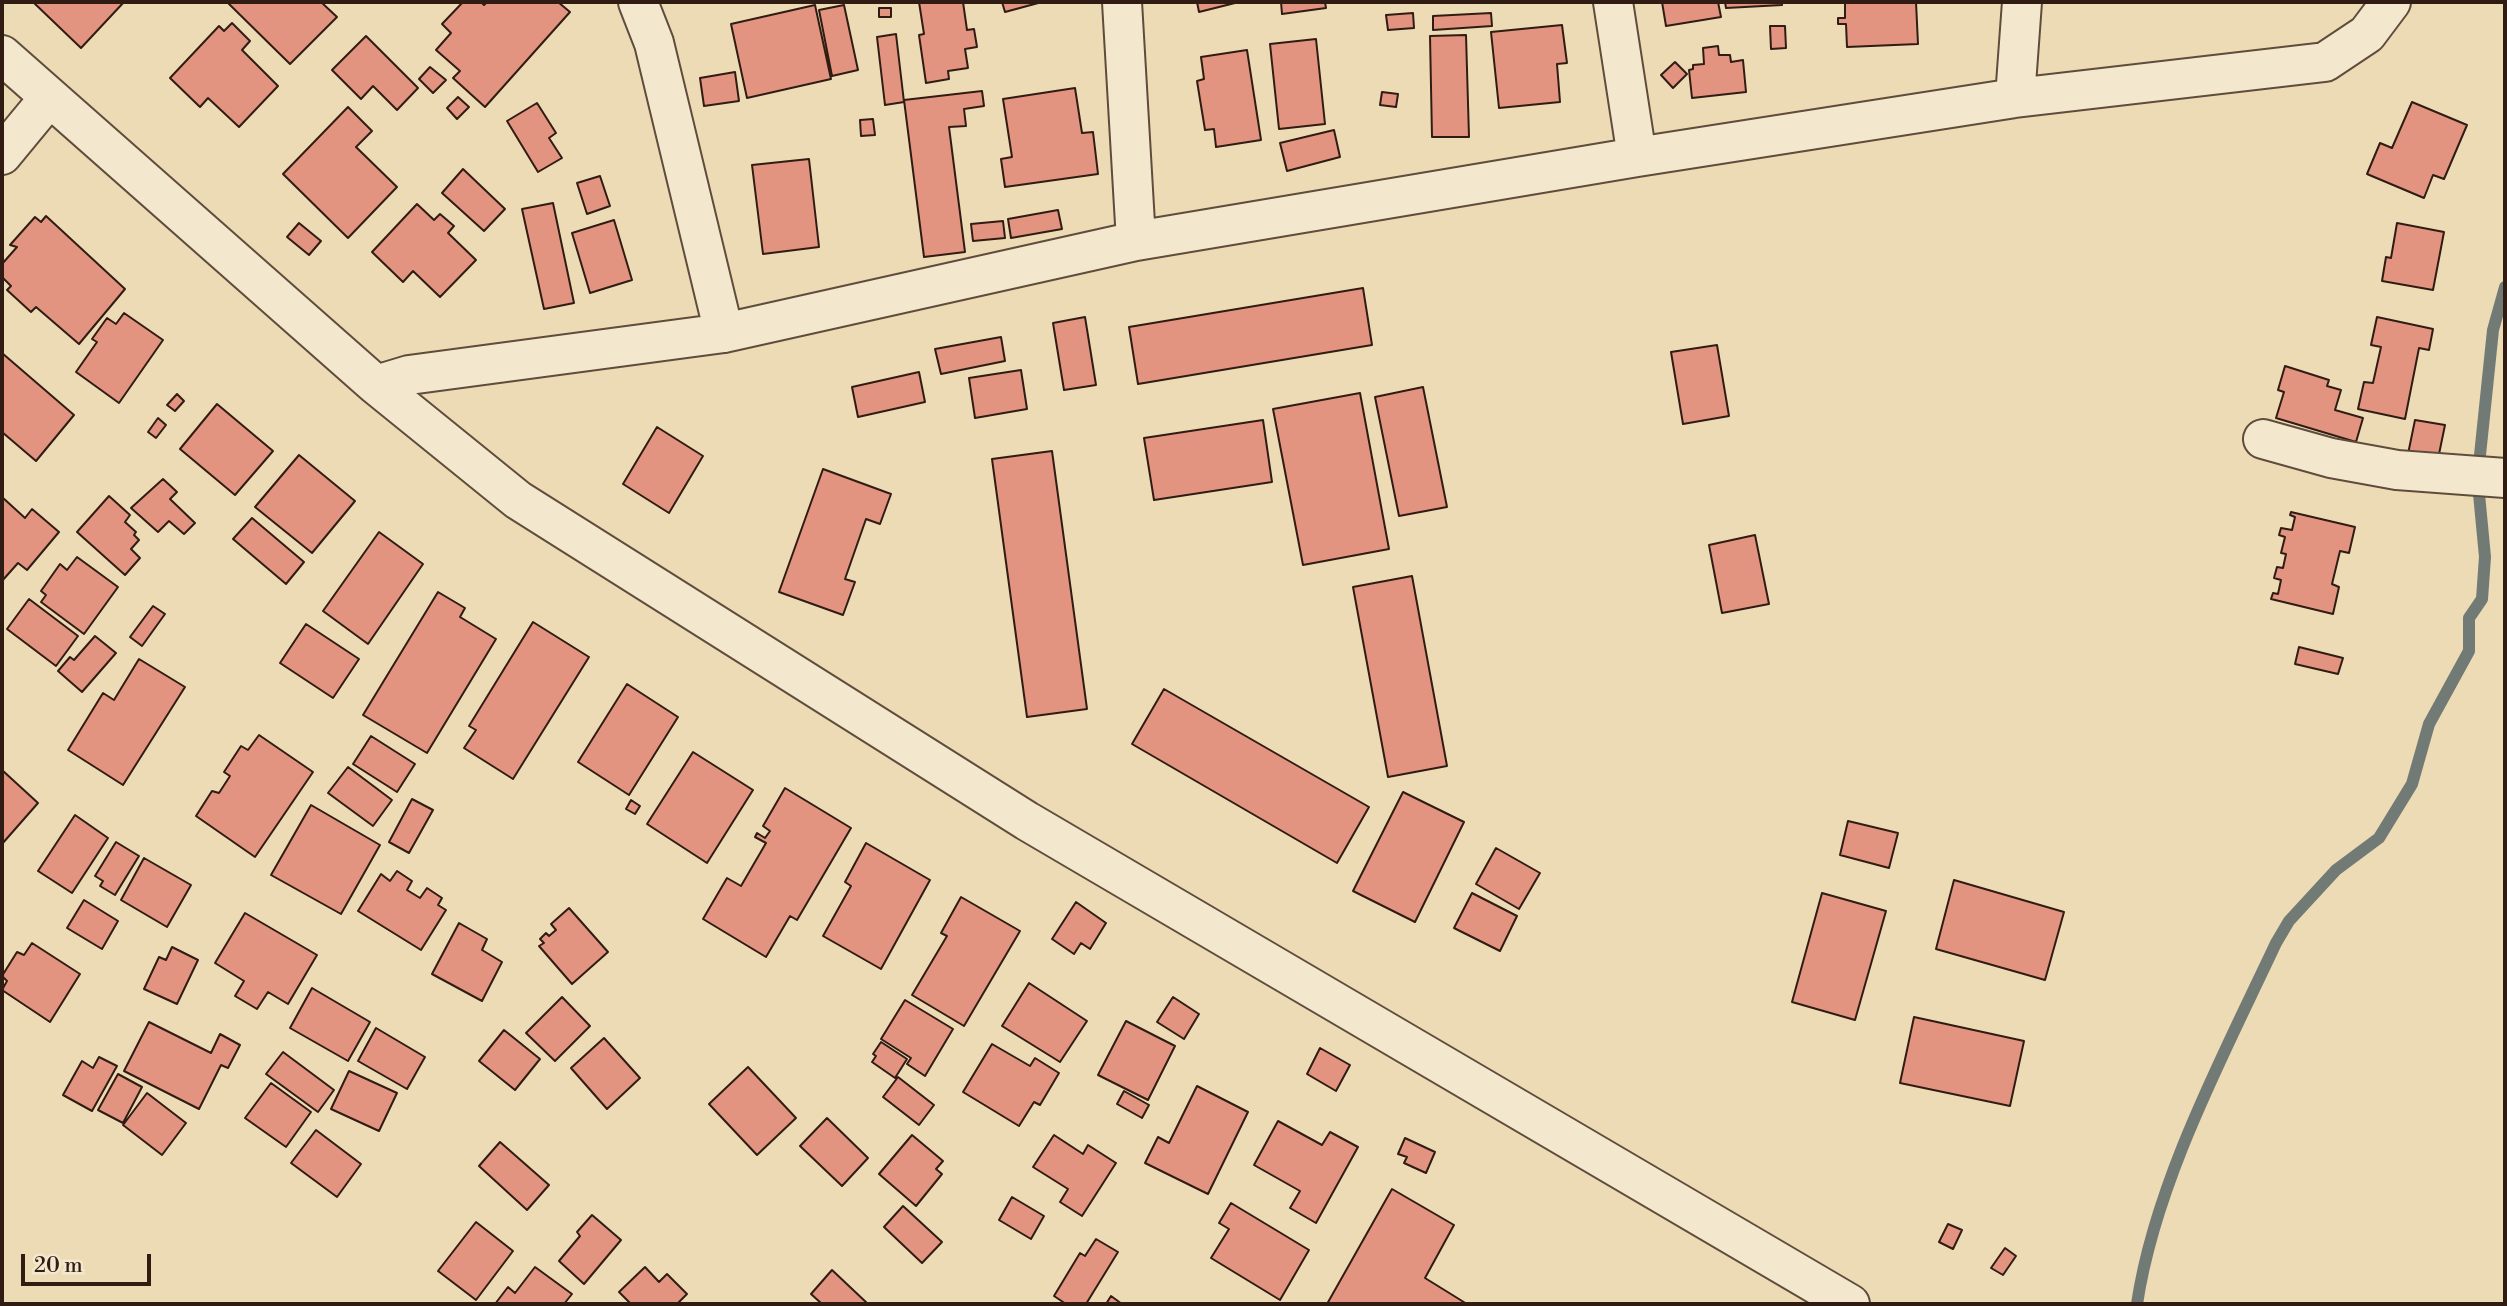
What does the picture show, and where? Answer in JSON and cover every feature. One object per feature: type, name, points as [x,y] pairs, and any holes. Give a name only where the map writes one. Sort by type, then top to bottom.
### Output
[{"type":"street","points":[[638,2],[654,43],[724,333]]},
{"type":"street","points":[[1122,2],[1136,241]]},
{"type":"street","points":[[1613,2],[1637,157]]},
{"type":"street","points":[[2015,98],[2022,2]]},
{"type":"street","points":[[376,385],[410,376],[724,333],[1136,241],[1637,157],[2015,98],[2325,62],[2367,34],[2391,2]]},
{"type":"street","points":[[2,55],[376,385],[518,500],[632,575],[1027,821],[1850,1304]]},
{"type":"street","points":[[2,155],[48,98]]},
{"type":"street","points":[[2263,439],[2331,458],[2397,470],[2505,478]]},
{"type":"building","points":[[33,2],[124,2],[81,48]]},
{"type":"building","points":[[227,2],[321,2],[337,17],[290,64]]},
{"type":"building","points":[[463,2],[481,2],[484,5],[487,2],[558,2],[570,12],[485,107],[453,78],[460,71],[436,50],[451,33],[442,24]]},
{"type":"building","points":[[919,2],[963,2],[967,30],[974,29],[977,47],[965,49],[968,68],[948,71],[949,79],[926,83],[919,35],[924,34]]},
{"type":"building","points":[[1002,2],[1042,2],[1005,12]]},
{"type":"building","points":[[1197,2],[1235,2],[1235,3],[1199,12]]},
{"type":"building","points":[[1281,2],[1325,2],[1326,8],[1282,14]]},
{"type":"building","points":[[1662,2],[1718,2],[1721,17],[1666,26]]},
{"type":"building","points":[[1725,2],[1782,2],[1782,5],[1726,8]]},
{"type":"building","points":[[1845,2],[1916,2],[1918,44],[1847,47],[1846,24],[1838,24],[1838,18],[1845,18]]},
{"type":"building","points":[[815,5],[831,79],[747,98],[731,24]]},
{"type":"building","points":[[844,5],[858,70],[832,76],[819,10]]},
{"type":"building","points":[[879,8],[891,8],[891,17],[879,17]]},
{"type":"building","points":[[1413,13],[1414,28],[1388,30],[1386,15]]},
{"type":"building","points":[[1491,13],[1492,26],[1433,30],[1433,16]]},
{"type":"building","points":[[232,23],[250,41],[242,50],[278,86],[239,127],[208,98],[200,107],[170,78],[219,26],[224,31]]},
{"type":"building","points":[[1562,25],[1567,63],[1557,64],[1560,102],[1499,108],[1491,32]]},
{"type":"building","points":[[1770,26],[1785,26],[1786,48],[1771,49]]},
{"type":"building","points":[[896,34],[904,102],[885,105],[877,37]]},
{"type":"building","points":[[1466,35],[1469,137],[1432,137],[1430,36]]},
{"type":"building","points":[[366,36],[418,88],[397,110],[373,86],[361,99],[332,70]]},
{"type":"building","points":[[1316,39],[1325,124],[1279,129],[1270,44]]},
{"type":"building","points":[[1718,46],[1719,55],[1730,55],[1731,62],[1743,60],[1746,92],[1692,98],[1689,70],[1693,69],[1693,65],[1704,64],[1703,48]]},
{"type":"building","points":[[1247,50],[1261,140],[1216,147],[1214,129],[1205,130],[1197,81],[1204,79],[1201,57]]},
{"type":"building","points":[[1675,62],[1687,74],[1673,88],[1661,75]]},
{"type":"building","points":[[430,67],[446,80],[433,93],[419,79]]},
{"type":"building","points":[[735,72],[739,101],[704,106],[700,78]]},
{"type":"building","points":[[1075,88],[1082,133],[1093,132],[1098,174],[1005,187],[1001,159],[1012,157],[1003,99]]},
{"type":"building","points":[[982,91],[984,106],[964,109],[966,126],[949,127],[965,252],[924,257],[904,100]]},
{"type":"building","points":[[1382,92],[1398,94],[1396,107],[1380,105]]},
{"type":"building","points":[[458,97],[469,107],[457,119],[447,108]]},
{"type":"building","points":[[2412,102],[2467,125],[2444,179],[2433,175],[2424,198],[2367,174],[2380,143],[2392,148]]},
{"type":"building","points":[[537,103],[556,133],[549,138],[562,158],[538,172],[507,121]]},
{"type":"building","points":[[348,107],[372,131],[356,147],[397,187],[348,238],[283,174]]},
{"type":"building","points":[[873,119],[875,135],[861,136],[860,120]]},
{"type":"building","points":[[1334,130],[1340,157],[1287,171],[1280,143]]},
{"type":"building","points":[[809,159],[819,247],[763,254],[752,165]]},
{"type":"building","points":[[463,169],[505,209],[484,231],[442,193]]},
{"type":"building","points":[[600,176],[610,206],[587,214],[577,183]]},
{"type":"building","points":[[553,203],[574,303],[544,309],[522,209]]},
{"type":"building","points":[[417,204],[434,220],[440,214],[454,226],[448,233],[476,260],[440,297],[413,271],[403,282],[372,252]]},
{"type":"building","points":[[1058,210],[1062,229],[1011,238],[1008,219]]},
{"type":"building","points":[[46,216],[125,289],[79,344],[36,307],[31,312],[7,290],[11,286],[2,277],[2,264],[17,247],[10,245],[35,217],[41,222]]},
{"type":"building","points":[[614,220],[632,280],[590,293],[572,233]]},
{"type":"building","points":[[1003,221],[1005,238],[973,241],[971,224]]},
{"type":"building","points":[[299,223],[321,241],[309,255],[287,237]]},
{"type":"building","points":[[2397,223],[2444,232],[2433,290],[2382,281],[2386,257],[2391,258]]},
{"type":"building","points":[[1363,288],[1372,345],[1138,384],[1129,327]]},
{"type":"building","points":[[124,313],[163,340],[119,403],[76,372],[97,342],[92,339],[107,318],[116,324]]},
{"type":"building","points":[[1085,317],[1096,385],[1064,390],[1053,323]]},
{"type":"building","points":[[2377,317],[2433,329],[2429,350],[2419,348],[2405,419],[2358,409],[2364,382],[2373,383],[2381,347],[2371,345]]},
{"type":"building","points":[[1001,337],[1005,361],[941,374],[935,349]]},
{"type":"building","points":[[1717,345],[1729,416],[1683,424],[1671,352]]},
{"type":"building","points":[[2,353],[74,415],[36,461],[2,432]]},
{"type":"building","points":[[2285,366],[2329,380],[2327,386],[2341,390],[2335,410],[2363,418],[2356,442],[2276,418],[2284,392],[2278,390]]},
{"type":"building","points":[[1021,370],[1027,409],[975,418],[969,378]]},
{"type":"building","points":[[919,372],[925,402],[858,417],[852,387]]},
{"type":"building","points":[[1423,387],[1447,507],[1399,516],[1375,397]]},
{"type":"building","points":[[1360,393],[1389,549],[1303,565],[1273,409]]},
{"type":"building","points":[[177,394],[184,401],[175,411],[167,405]]},
{"type":"building","points":[[217,404],[273,451],[235,495],[180,449]]},
{"type":"building","points":[[158,418],[166,425],[156,438],[148,432]]},
{"type":"building","points":[[1263,420],[1272,482],[1154,500],[1144,438]]},
{"type":"building","points":[[2415,420],[2445,425],[2438,459],[2408,454]]},
{"type":"building","points":[[657,427],[703,456],[669,513],[623,484]]},
{"type":"building","points":[[1052,451],[1087,709],[1027,717],[992,459]]},
{"type":"building","points":[[299,455],[355,501],[312,553],[255,507]]},
{"type":"building","points":[[823,469],[891,494],[880,524],[866,519],[845,579],[855,582],[843,615],[779,592]]},
{"type":"building","points":[[163,479],[177,492],[170,499],[195,523],[184,534],[169,521],[158,532],[131,508]]},
{"type":"building","points":[[109,496],[130,515],[125,522],[136,532],[134,535],[139,540],[131,549],[140,558],[125,575],[77,532]]},
{"type":"building","points":[[2,497],[25,518],[32,509],[59,532],[27,570],[18,563],[2,581]]},
{"type":"building","points":[[2291,512],[2355,527],[2349,553],[2340,551],[2332,584],[2339,587],[2333,614],[2271,599],[2273,593],[2278,594],[2281,580],[2274,578],[2277,567],[2283,568],[2286,554],[2281,553],[2285,537],[2279,535],[2281,528],[2292,530],[2295,517],[2290,515]]},
{"type":"building","points":[[252,518],[304,562],[286,584],[233,539]]},
{"type":"building","points":[[379,532],[423,564],[368,644],[323,611]]},
{"type":"building","points":[[1755,535],[1769,604],[1722,613],[1709,545]]},
{"type":"building","points":[[77,557],[118,587],[84,634],[41,602],[46,595],[41,591],[60,564],[67,570]]},
{"type":"building","points":[[1412,576],[1447,766],[1388,777],[1353,587]]},
{"type":"building","points":[[438,592],[465,608],[460,617],[496,639],[427,753],[363,715]]},
{"type":"building","points":[[29,599],[78,636],[56,666],[7,629]]},
{"type":"building","points":[[153,606],[165,614],[142,646],[130,637]]},
{"type":"building","points":[[533,622],[589,657],[513,779],[464,748],[476,730],[469,726]]},
{"type":"building","points":[[306,624],[359,659],[333,698],[280,663]]},
{"type":"building","points":[[95,636],[116,653],[82,692],[58,671],[70,657],[74,660]]},
{"type":"building","points":[[2299,647],[2343,658],[2338,674],[2295,664]]},
{"type":"building","points":[[139,659],[185,687],[123,785],[68,750],[103,693],[114,700]]},
{"type":"building","points":[[627,684],[678,717],[629,795],[578,762]]},
{"type":"building","points":[[1164,689],[1369,807],[1337,863],[1132,744]]},
{"type":"building","points":[[259,735],[313,772],[255,857],[196,816],[212,791],[219,793],[230,776],[224,772],[241,746],[248,750]]},
{"type":"building","points":[[371,736],[415,764],[397,792],[353,764]]},
{"type":"building","points":[[693,752],[753,790],[707,863],[647,824]]},
{"type":"building","points":[[348,767],[392,800],[373,826],[328,793]]},
{"type":"building","points":[[2,770],[38,803],[2,844]]},
{"type":"building","points":[[785,788],[851,828],[797,920],[790,916],[766,957],[703,919],[727,878],[741,886],[766,843],[755,837],[757,833],[765,838],[770,831],[763,826]]},
{"type":"building","points":[[1403,792],[1464,822],[1415,922],[1353,891]]},
{"type":"building","points":[[412,799],[433,810],[409,853],[389,842]]},
{"type":"building","points":[[631,800],[640,806],[635,814],[626,809]]},
{"type":"building","points":[[311,805],[380,845],[341,914],[271,875]]},
{"type":"building","points":[[75,815],[108,838],[72,893],[38,871]]},
{"type":"building","points":[[1848,821],[1898,833],[1889,868],[1840,855]]},
{"type":"building","points":[[116,842],[139,856],[115,895],[100,886],[103,881],[95,876]]},
{"type":"building","points":[[866,843],[930,880],[881,969],[823,936],[851,886],[845,882]]},
{"type":"building","points":[[1496,848],[1540,873],[1519,909],[1476,884]]},
{"type":"building","points":[[144,858],[191,885],[167,927],[121,900]]},
{"type":"building","points":[[397,871],[412,881],[407,890],[420,898],[427,888],[442,898],[438,905],[446,910],[421,950],[358,911],[381,874],[390,881]]},
{"type":"building","points":[[1954,880],[2064,912],[2045,980],[1936,949]]},
{"type":"building","points":[[1472,893],[1517,916],[1500,951],[1454,928]]},
{"type":"building","points":[[1822,893],[1886,911],[1855,1020],[1792,1002]]},
{"type":"building","points":[[961,897],[1020,931],[964,1026],[912,995],[947,936],[941,933]]},
{"type":"building","points":[[84,900],[118,921],[102,949],[67,928]]},
{"type":"building","points":[[1076,902],[1106,923],[1090,949],[1081,943],[1074,954],[1052,939]]},
{"type":"building","points":[[569,908],[608,952],[572,984],[539,946],[544,943],[540,939],[546,933],[549,936],[556,930],[551,924]]},
{"type":"building","points":[[245,913],[317,955],[288,1004],[268,992],[257,1009],[235,996],[244,981],[215,963]]},
{"type":"building","points":[[459,923],[487,939],[482,950],[502,962],[482,1001],[432,974]]},
{"type":"building","points":[[32,943],[80,974],[50,1022],[2,990],[7,981],[2,976],[17,952],[24,955]]},
{"type":"building","points":[[172,947],[198,960],[177,1004],[144,989],[159,957],[166,960]]},
{"type":"building","points":[[1029,983],[1087,1021],[1060,1062],[1002,1026]]},
{"type":"building","points":[[312,988],[370,1022],[348,1061],[290,1028]]},
{"type":"building","points":[[562,997],[590,1026],[555,1061],[526,1033]]},
{"type":"building","points":[[1173,997],[1199,1014],[1184,1039],[1157,1022]]},
{"type":"building","points":[[905,1000],[953,1029],[925,1076],[907,1064],[911,1058],[881,1039]]},
{"type":"building","points":[[1914,1017],[2024,1041],[2010,1106],[1900,1083]]},
{"type":"building","points":[[1126,1021],[1175,1046],[1148,1100],[1098,1075]]},
{"type":"building","points":[[149,1022],[211,1053],[220,1034],[240,1045],[228,1068],[221,1065],[199,1109],[124,1071]]},
{"type":"building","points":[[376,1028],[425,1057],[407,1089],[358,1061]]},
{"type":"building","points":[[504,1030],[540,1059],[515,1090],[479,1061]]},
{"type":"building","points":[[604,1038],[640,1078],[607,1109],[571,1068]]},
{"type":"building","points":[[881,1042],[907,1059],[895,1078],[872,1062],[876,1056],[873,1054]]},
{"type":"building","points":[[992,1044],[1030,1066],[1035,1058],[1059,1073],[1040,1105],[1034,1102],[1019,1126],[963,1092]]},
{"type":"building","points":[[1320,1048],[1350,1065],[1336,1091],[1307,1074]]},
{"type":"building","points":[[283,1052],[334,1090],[318,1112],[266,1074]]},
{"type":"building","points":[[99,1057],[117,1066],[92,1111],[63,1095],[82,1061],[93,1068]]},
{"type":"building","points":[[748,1067],[796,1118],[757,1155],[709,1104]]},
{"type":"building","points":[[349,1071],[397,1093],[379,1131],[331,1109]]},
{"type":"building","points":[[118,1074],[142,1087],[123,1123],[98,1110]]},
{"type":"building","points":[[898,1077],[934,1105],[919,1125],[883,1097]]},
{"type":"building","points":[[271,1083],[311,1112],[286,1147],[245,1118]]},
{"type":"building","points":[[1197,1086],[1248,1112],[1208,1194],[1145,1163],[1158,1137],[1169,1143]]},
{"type":"building","points":[[1124,1091],[1149,1105],[1142,1118],[1117,1104]]},
{"type":"building","points":[[147,1093],[186,1123],[162,1155],[123,1125]]},
{"type":"building","points":[[827,1118],[868,1158],[842,1186],[800,1146]]},
{"type":"building","points":[[1278,1121],[1322,1145],[1330,1132],[1358,1147],[1316,1223],[1290,1208],[1300,1191],[1254,1165]]},
{"type":"building","points":[[316,1130],[361,1164],[337,1197],[291,1163]]},
{"type":"building","points":[[912,1135],[943,1161],[936,1169],[942,1174],[916,1206],[879,1174]]},
{"type":"building","points":[[1054,1135],[1083,1154],[1088,1145],[1116,1163],[1082,1216],[1060,1202],[1068,1189],[1033,1167]]},
{"type":"building","points":[[1405,1138],[1435,1152],[1426,1173],[1404,1163],[1407,1157],[1398,1154]]},
{"type":"building","points":[[500,1142],[549,1185],[527,1210],[479,1166]]},
{"type":"building","points":[[1392,1189],[1454,1225],[1425,1278],[1467,1304],[1327,1304]]},
{"type":"building","points":[[1012,1197],[1044,1216],[1031,1239],[999,1220]]},
{"type":"building","points":[[1231,1203],[1309,1250],[1280,1300],[1211,1258],[1229,1229],[1219,1223]]},
{"type":"building","points":[[903,1206],[942,1242],[922,1263],[884,1227]]},
{"type":"building","points":[[592,1215],[621,1240],[584,1284],[559,1261],[580,1236],[577,1232]]},
{"type":"building","points":[[476,1222],[513,1251],[476,1300],[438,1271]]},
{"type":"building","points":[[1948,1224],[1962,1230],[1953,1249],[1939,1242]]},
{"type":"building","points":[[1096,1239],[1118,1252],[1086,1304],[1066,1304],[1054,1296],[1080,1253],[1085,1256]]},
{"type":"building","points":[[2005,1248],[2016,1256],[2003,1275],[1991,1268]]},
{"type":"building","points":[[535,1267],[572,1294],[564,1304],[495,1304],[508,1287],[515,1293]]},
{"type":"building","points":[[645,1267],[659,1282],[667,1274],[687,1294],[677,1304],[631,1304],[619,1292]]},
{"type":"building","points":[[832,1270],[868,1304],[822,1304],[811,1294]]},
{"type":"building","points":[[1111,1296],[1122,1304],[1106,1304]]},
{"type":"waterway","points":[[2480,455],[2493,330],[2505,287]]},
{"type":"waterway","points":[[2137,1304],[2146,1258],[2175,1166],[2214,1074],[2276,943],[2289,921],[2336,870],[2379,838],[2412,784],[2429,724],[2469,651],[2469,618],[2482,599],[2485,557],[2479,494]]}]
